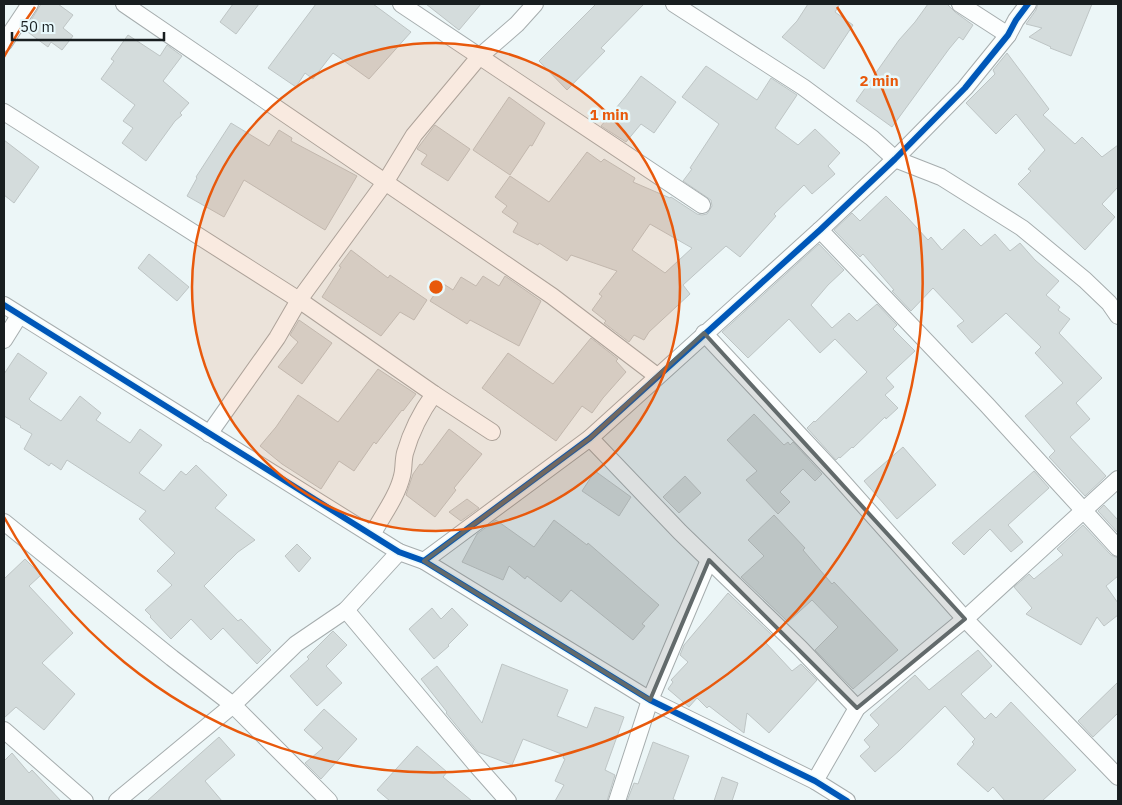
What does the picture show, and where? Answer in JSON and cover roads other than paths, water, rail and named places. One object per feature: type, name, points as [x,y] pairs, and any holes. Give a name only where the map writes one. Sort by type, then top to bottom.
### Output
[{"type":"street","points":[[4,43],[30,4]]},
{"type":"street","points":[[124,4],[552,296],[657,376]]},
{"type":"street","points":[[401,4],[702,205]]},
{"type":"street","points":[[209,434],[277,338],[299,300],[386,181],[414,135],[478,57],[517,24],[535,4]]},
{"type":"street","points":[[674,4],[803,87],[872,138],[895,159],[941,177],[1022,228],[1085,280],[1109,303],[1118,316]]},
{"type":"street","points":[[960,4],[1008,36]]},
{"type":"street","points":[[424,561],[590,438],[820,230],[895,159],[965,88],[1008,36],[1016,20],[1028,4]]},
{"type":"street","points":[[4,112],[299,300],[492,432]]},
{"type":"street","points":[[820,230],[988,405],[1118,548]]},
{"type":"street","points":[[4,305],[399,552],[424,561],[650,700],[815,780],[847,801]]},
{"type":"street","points":[[4,340],[19,316]]},
{"type":"street","points":[[704,333],[835,473],[965,619],[1118,776]]},
{"type":"street","points":[[372,535],[402,477],[405,455],[420,415],[434,394]]},
{"type":"street","points":[[590,438],[680,532],[800,648],[857,708]]},
{"type":"street","points":[[815,780],[857,708],[965,619],[1118,479]]},
{"type":"street","points":[[4,522],[233,705],[329,801]]},
{"type":"street","points":[[118,801],[233,705],[296,644],[346,610],[399,552]]},
{"type":"street","points":[[617,801],[650,700],[709,560]]},
{"type":"street","points":[[346,610],[508,801]]},
{"type":"street","points":[[4,730],[85,801]]}]
